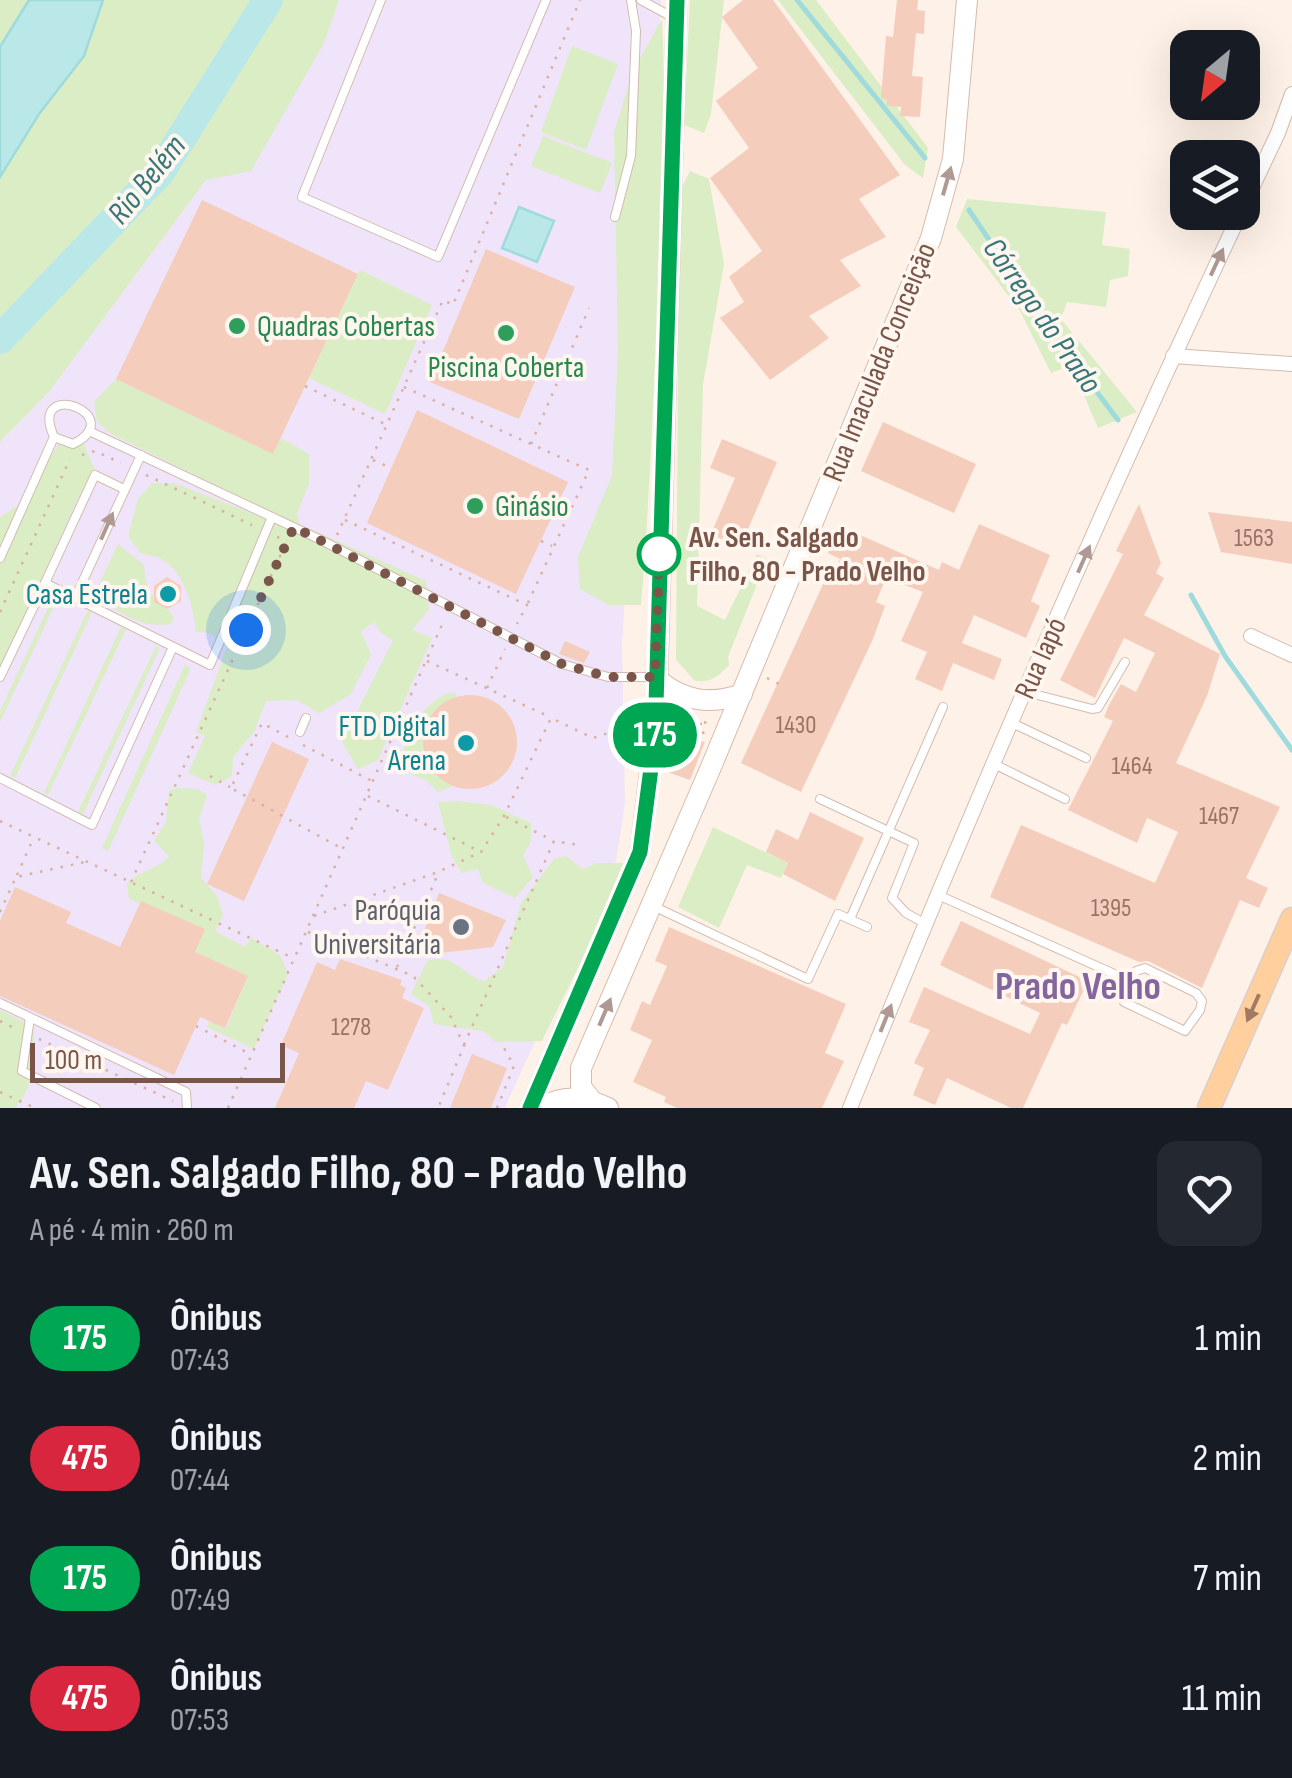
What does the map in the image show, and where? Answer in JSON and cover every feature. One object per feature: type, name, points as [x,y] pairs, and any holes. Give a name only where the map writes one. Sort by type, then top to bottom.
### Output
[{"type":"main road","name":"Rua Imaculada Conceição","points":[[600,1104],[581,1087],[581,1068],[742,694],[930,238],[953,159],[967,0]]},
{"type":"main road","points":[[530,1108],[640,852],[655,738],[676,9]]},
{"type":"main road","points":[[655,677],[686,697],[709,701],[742,694]]},
{"type":"main road","points":[[1209,1108],[1292,919]]},
{"type":"main road","name":"Rua Imaculada Conceição","points":[[541,1108],[562,1098],[600,1104]]},
{"type":"street","name":"Rua Iapó","points":[[1260,172],[1292,94]]},
{"type":"street","name":"Rua Iapó","points":[[1278,134],[1292,118]]},
{"type":"street","name":"Rua Iapó","points":[[850,1108],[924,923],[1173,356],[1233,230]]},
{"type":"street","points":[[1173,356],[1292,364]]},
{"type":"street","points":[[1252,636],[1292,654]]},
{"type":"lane","points":[[380,0],[302,198],[438,257],[546,0]]},
{"type":"lane","points":[[615,217],[631,156],[636,31],[631,0]]},
{"type":"lane","points":[[641,0],[676,9]]},
{"type":"lane","points":[[72,404],[83,408],[89,419],[89,431],[74,444],[54,438],[49,426],[51,414],[60,406],[72,404]]},
{"type":"lane","points":[[89,431],[294,527],[562,664],[608,677],[655,677]]},
{"type":"lane","points":[[0,558],[54,438]]},
{"type":"lane","points":[[75,598],[141,454]]},
{"type":"lane","points":[[0,677],[95,475],[124,488]]},
{"type":"lane","points":[[45,582],[210,665],[272,517]]},
{"type":"lane","points":[[0,778],[92,825],[173,647]]},
{"type":"lane","points":[[1026,692],[1098,708],[1125,662]]},
{"type":"lane","points":[[850,919],[943,707]]},
{"type":"lane","points":[[300,732],[306,718]]},
{"type":"lane","points":[[1012,723],[1086,758]]},
{"type":"lane","points":[[994,764],[1065,799]]},
{"type":"lane","points":[[820,799],[914,843],[892,898],[906,913],[924,923]]},
{"type":"lane","points":[[937,894],[1130,981]]},
{"type":"lane","points":[[652,906],[808,979],[838,914],[867,927]]},
{"type":"lane","points":[[1145,968],[1196,993],[1202,1001],[1200,1010],[1185,1030],[1178,1029],[1124,1002],[1130,981],[1136,970],[1145,968]]},
{"type":"lane","points":[[0,1003],[186,1092],[187,1108]]},
{"type":"lane","points":[[30,1018],[22,1071],[96,1108]]},
{"type":"path","points":[[332,546],[443,300],[453,305],[580,0]]},
{"type":"path","points":[[531,444],[590,308]]},
{"type":"path","points":[[305,386],[387,424]]},
{"type":"path","points":[[404,387],[589,470],[486,688]]},
{"type":"path","points":[[371,460],[392,468]]},
{"type":"path","points":[[344,520],[527,605]]},
{"type":"path","points":[[132,882],[294,527]]},
{"type":"path","points":[[540,541],[554,547]]},
{"type":"path","points":[[444,566],[447,561]]},
{"type":"path","points":[[228,1108],[450,606]]},
{"type":"path","points":[[426,660],[594,738],[638,724]]},
{"type":"path","points":[[702,741],[709,701]]},
{"type":"path","points":[[314,916],[438,872],[480,852],[504,816],[551,718]]},
{"type":"path","points":[[231,788],[262,723],[373,782]]},
{"type":"path","points":[[677,734],[678,724],[705,724]]},
{"type":"path","points":[[210,776],[343,849]]},
{"type":"path","points":[[367,795],[480,852]]},
{"type":"path","points":[[504,816],[554,841],[579,845]]},
{"type":"path","points":[[0,821],[294,958]]},
{"type":"path","points":[[0,912],[34,837]]},
{"type":"path","points":[[438,1108],[554,841]]},
{"type":"path","points":[[16,877],[86,861]]},
{"type":"path","points":[[396,968],[438,872]]},
{"type":"path","points":[[306,931],[413,976],[451,1017],[464,1046]]},
{"type":"path","points":[[0,1022],[187,1108]]},
{"type":"path","points":[[196,1026],[252,1055]]},
{"type":"path","points":[[496,1108],[514,1066],[504,1048]]},
{"type":"path","points":[[0,1092],[35,1108]]},
{"type":"shaded area","points":[[339,0],[661,0],[622,645],[625,804],[616,861],[505,1108],[0,1108],[0,442],[49,392],[206,180],[324,43]]},
{"type":"green space","points":[[0,0],[339,0],[324,43],[251,171],[206,180],[49,392],[0,442]]},
{"type":"green space","points":[[690,0],[724,0],[711,114],[704,133],[684,125]]},
{"type":"green space","points":[[778,0],[816,0],[928,148],[923,178],[905,165]]},
{"type":"green space","points":[[662,19],[662,210],[641,605],[609,605],[580,589],[578,557],[612,476],[618,349],[614,133],[633,71]]},
{"type":"green space","points":[[572,46],[618,64],[586,150],[541,132]]},
{"type":"green space","points":[[543,136],[612,163],[600,193],[531,166]]},
{"type":"green space","points":[[690,171],[709,179],[724,264],[703,384],[697,606],[725,620],[757,554],[767,559],[728,657],[729,665],[714,678],[701,681],[695,681],[676,660],[679,226],[682,187]]},
{"type":"green space","points":[[967,199],[1106,212],[1102,245],[1130,249],[1128,276],[1110,280],[1106,307],[1067,302],[1061,319],[1137,412],[1098,428],[1071,365],[1051,373],[1020,311],[956,227]]},
{"type":"green space","points":[[360,270],[432,305],[385,414],[309,378]]},
{"type":"green space","points":[[116,379],[273,454],[281,438],[309,454],[309,484],[297,514],[299,524],[426,581],[429,610],[412,630],[432,638],[378,760],[358,769],[342,742],[393,640],[381,633],[374,622],[361,631],[371,655],[351,694],[319,713],[297,700],[266,701],[254,732],[233,757],[232,776],[216,785],[188,773],[205,736],[196,732],[227,647],[210,633],[196,632],[183,582],[161,559],[140,553],[128,536],[138,499],[152,483],[174,483],[261,517],[260,507],[111,434],[97,422],[94,402]]},
{"type":"green space","points":[[59,444],[84,444],[95,471],[78,498],[0,671],[0,517],[19,505]]},
{"type":"green space","points":[[118,544],[144,565],[150,592],[174,617],[171,624],[149,624],[130,618],[95,593]]},
{"type":"green space","points":[[55,593],[59,595],[0,722],[0,711]]},
{"type":"green space","points":[[88,610],[92,612],[15,778],[10,776]]},
{"type":"green space","points":[[121,627],[126,629],[48,795],[44,793]]},
{"type":"green space","points":[[156,646],[160,648],[83,814],[78,812]]},
{"type":"green space","points":[[185,665],[191,668],[108,851],[102,848]]},
{"type":"green space","points":[[455,692],[457,696],[442,705],[425,727],[424,752],[430,765],[453,786],[438,792],[426,780],[396,768],[424,711]]},
{"type":"green space","points":[[198,789],[207,795],[199,819],[204,843],[201,878],[217,896],[223,915],[215,931],[245,947],[251,938],[280,955],[288,974],[254,1049],[207,1027],[209,1021],[226,1028],[248,976],[195,952],[204,929],[129,899],[127,884],[169,857],[154,840],[166,823],[169,791]]},
{"type":"green space","points":[[438,802],[491,805],[531,823],[531,841],[523,856],[533,877],[515,898],[483,883],[478,869],[462,873],[452,857]]},
{"type":"green space","points":[[713,827],[788,863],[781,878],[747,865],[719,928],[678,907]]},
{"type":"green space","points":[[566,856],[583,869],[597,863],[624,863],[599,925],[542,1041],[496,1042],[483,1031],[434,1024],[429,1006],[411,994],[427,961],[444,959],[484,981],[503,967],[521,903],[554,859]]},
{"type":"green space","points":[[0,1010],[33,1027],[33,1070],[27,1090],[15,1108],[0,1108]]},
{"type":"water","points":[[29,0],[103,0],[84,56],[39,114],[0,177],[0,47]]},
{"type":"water","points":[[519,207],[554,221],[537,262],[502,248]]},
{"type":"building","points":[[743,0],[773,0],[900,175],[859,199],[886,237],[840,260],[861,286],[809,316],[829,338],[770,380],[720,318],[744,302],[729,277],[762,251],[710,178],[749,148],[716,101],[758,68],[722,17]]},
{"type":"building","points":[[897,0],[918,0],[917,10],[925,11],[924,34],[916,33],[912,76],[923,77],[920,117],[900,116],[901,107],[887,106],[887,99],[881,98],[886,36],[893,37]]},
{"type":"building","name":"Quadras Cobertas","points":[[202,200],[358,274],[273,454],[116,379]]},
{"type":"building","points":[[486,249],[575,287],[519,419],[430,382]]},
{"type":"building","points":[[417,410],[568,482],[516,594],[367,523]]},
{"type":"building","points":[[883,422],[976,464],[954,513],[861,471]]},
{"type":"building","points":[[722,439],[777,462],[740,548],[711,534],[735,478],[710,468]]},
{"type":"building","points":[[1139,504],[1161,563],[1156,573],[1164,578],[1144,615],[1220,654],[1207,696],[1176,763],[1280,807],[1246,878],[1268,888],[1259,908],[1240,900],[1202,988],[1148,961],[1139,962],[990,897],[1021,825],[1155,883],[1178,832],[1147,818],[1137,843],[1068,810],[1113,721],[1104,717],[1109,705],[1121,684],[1136,692],[1155,653],[1124,638],[1095,698],[1060,680],[1123,554],[1116,551]]},
{"type":"building","points":[[1208,512],[1292,522],[1292,564],[1221,552]]},
{"type":"building","points":[[979,524],[1050,555],[1031,601],[1040,606],[1026,638],[974,615],[962,643],[1002,659],[994,680],[953,663],[942,691],[915,679],[927,652],[901,641],[923,592],[886,578],[876,602],[885,606],[873,639],[801,792],[741,763],[825,580],[830,582],[840,559],[828,553],[840,526],[939,570],[942,562],[959,570]]},
{"type":"building","name":"Casa Estrela","points":[[167,577],[181,586],[181,601],[168,609],[154,602],[154,586]]},
{"type":"building","points":[[565,641],[590,652],[584,663],[559,654]]},
{"type":"building","points":[[470,695],[488,699],[503,709],[513,724],[517,742],[513,760],[503,775],[488,785],[470,789],[452,785],[437,775],[427,760],[423,742],[427,724],[437,709],[452,699]]},
{"type":"building","points":[[675,734],[705,742],[690,780],[670,773]]},
{"type":"building","points":[[272,742],[309,759],[244,901],[207,884]]},
{"type":"building","points":[[810,812],[864,838],[835,901],[783,874],[788,863],[766,852],[776,829],[798,840]]},
{"type":"building","points":[[15,887],[71,912],[66,923],[120,947],[141,901],[205,929],[195,952],[248,976],[225,1028],[200,1017],[174,1075],[0,996],[0,921]]},
{"type":"building","points":[[439,893],[506,920],[493,947],[414,956]]},
{"type":"building","points":[[961,921],[1088,981],[1067,1025],[1062,1023],[1023,1108],[1011,1108],[947,1078],[935,1105],[913,1095],[924,1068],[914,1063],[930,1030],[909,1022],[924,987],[1030,1034],[1040,1013],[940,965]]},
{"type":"building","points":[[669,927],[846,1004],[825,1053],[844,1061],[822,1108],[677,1108],[664,1102],[666,1097],[633,1082],[652,1040],[630,1030],[642,1001],[650,1005],[667,966],[655,961]]},
{"type":"building","points":[[340,959],[402,980],[400,985],[406,988],[402,998],[424,1008],[388,1090],[366,1081],[354,1108],[275,1108],[299,1053],[281,1045],[317,962],[335,970]]},
{"type":"building","points":[[472,1054],[507,1068],[491,1108],[450,1108]]},
{"type":"waterway","name":"Rio Belém","points":[[0,339],[160,172],[268,0]]},
{"type":"waterway","name":"Córrego do Prado","points":[[797,0],[925,158]]},
{"type":"waterway","name":"Córrego do Prado","points":[[969,210],[1048,327],[1118,420]]},
{"type":"waterway","name":"Córrego do Prado","points":[[1191,595],[1225,656],[1292,750]]},
{"type":"bus line","name":"175","points":[[530,1108],[640,852],[648,796],[655,738],[677,0]]},
{"type":"place","name":"Quadras Cobertas","points":[[237,326]]},
{"type":"place","name":"Piscina Coberta","points":[[506,333]]},
{"type":"place","name":"Ginásio","points":[[475,506]]},
{"type":"place","name":"Av. Sen. Salgado Filho, 80 - Prado Velho","points":[[659,554]]},
{"type":"place","name":"Casa Estrela","points":[[168,594]]},
{"type":"place","name":"FTD Digital Arena","points":[[466,743]]},
{"type":"place","name":"Paróquia Universitária","points":[[461,927]]},
{"type":"district","name":"Prado Velho","points":[[1078,985]]},
{"type":"route","points":[[246,630],[294,527],[562,664],[608,677],[655,677],[660,538],[659,554]]}]
